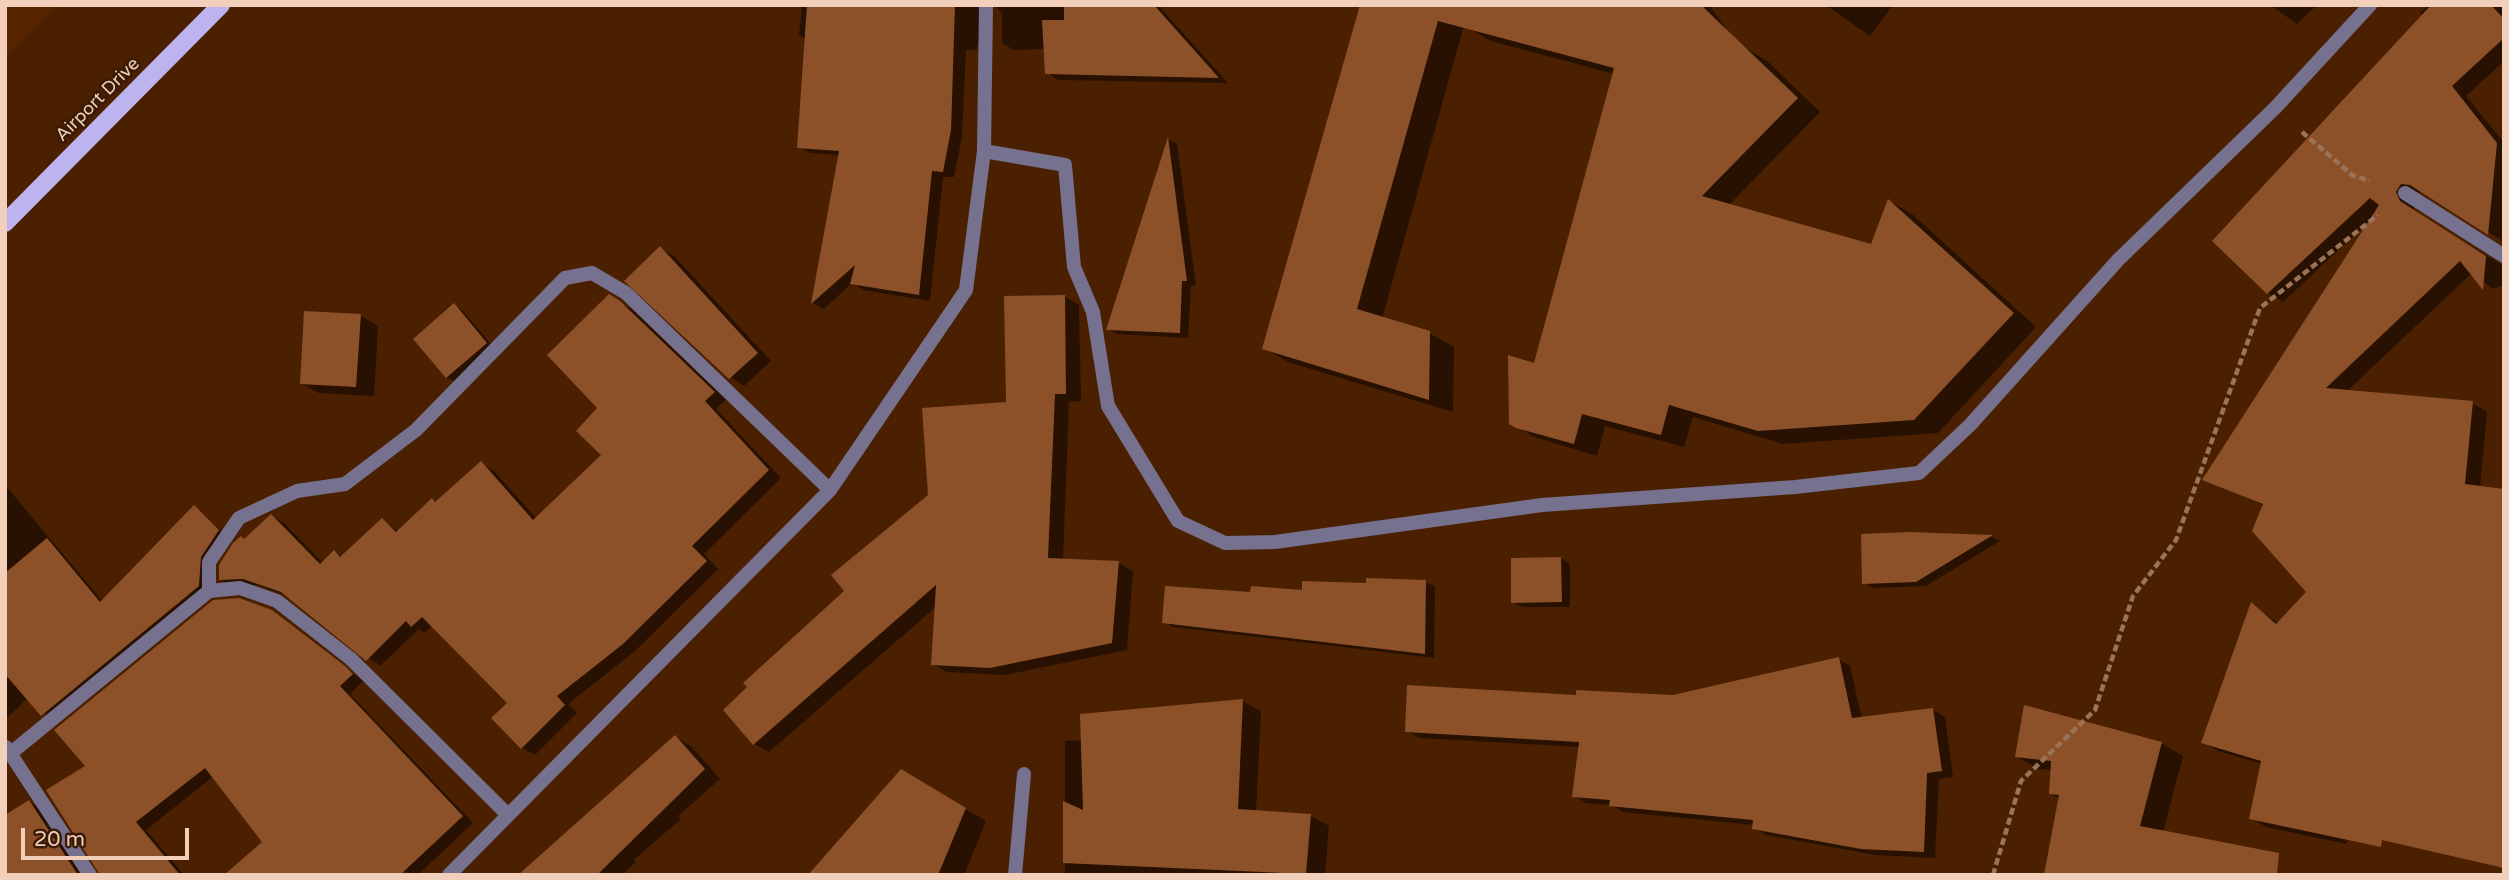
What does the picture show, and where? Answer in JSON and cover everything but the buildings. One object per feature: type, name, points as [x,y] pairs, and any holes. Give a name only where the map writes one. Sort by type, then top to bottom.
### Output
[{"type":"main road","name":"Airport Drive","points":[[5,223],[221,5]]},
{"type":"street","points":[[449,875],[830,489],[966,290],[984,151],[986,5]]},
{"type":"street","points":[[984,151],[1065,166],[1074,267],[1093,312],[1108,406],[1178,521],[1225,543],[1275,542],[1542,505],[1794,487],[1919,473],[1970,425],[2118,260],[2275,108],[2370,5]]},
{"type":"street","points":[[2405,193],[2504,256]]},
{"type":"street","points":[[209,591],[209,562],[239,518],[297,491],[345,484],[416,430],[565,278],[592,273],[626,293],[830,489]]},
{"type":"street","points":[[90,875],[8,749],[209,591],[240,588],[277,601],[351,659],[508,815]]},
{"type":"street","points":[[1015,875],[1024,774]]},
{"type":"path","points":[[2275,108],[2351,175],[2405,193]]},
{"type":"path","points":[[1993,875],[2021,781],[2095,710],[2133,596],[2176,540],[2260,308],[2405,193]]},
{"type":"shaded area","points":[[5,5],[58,5],[5,58]]}]
